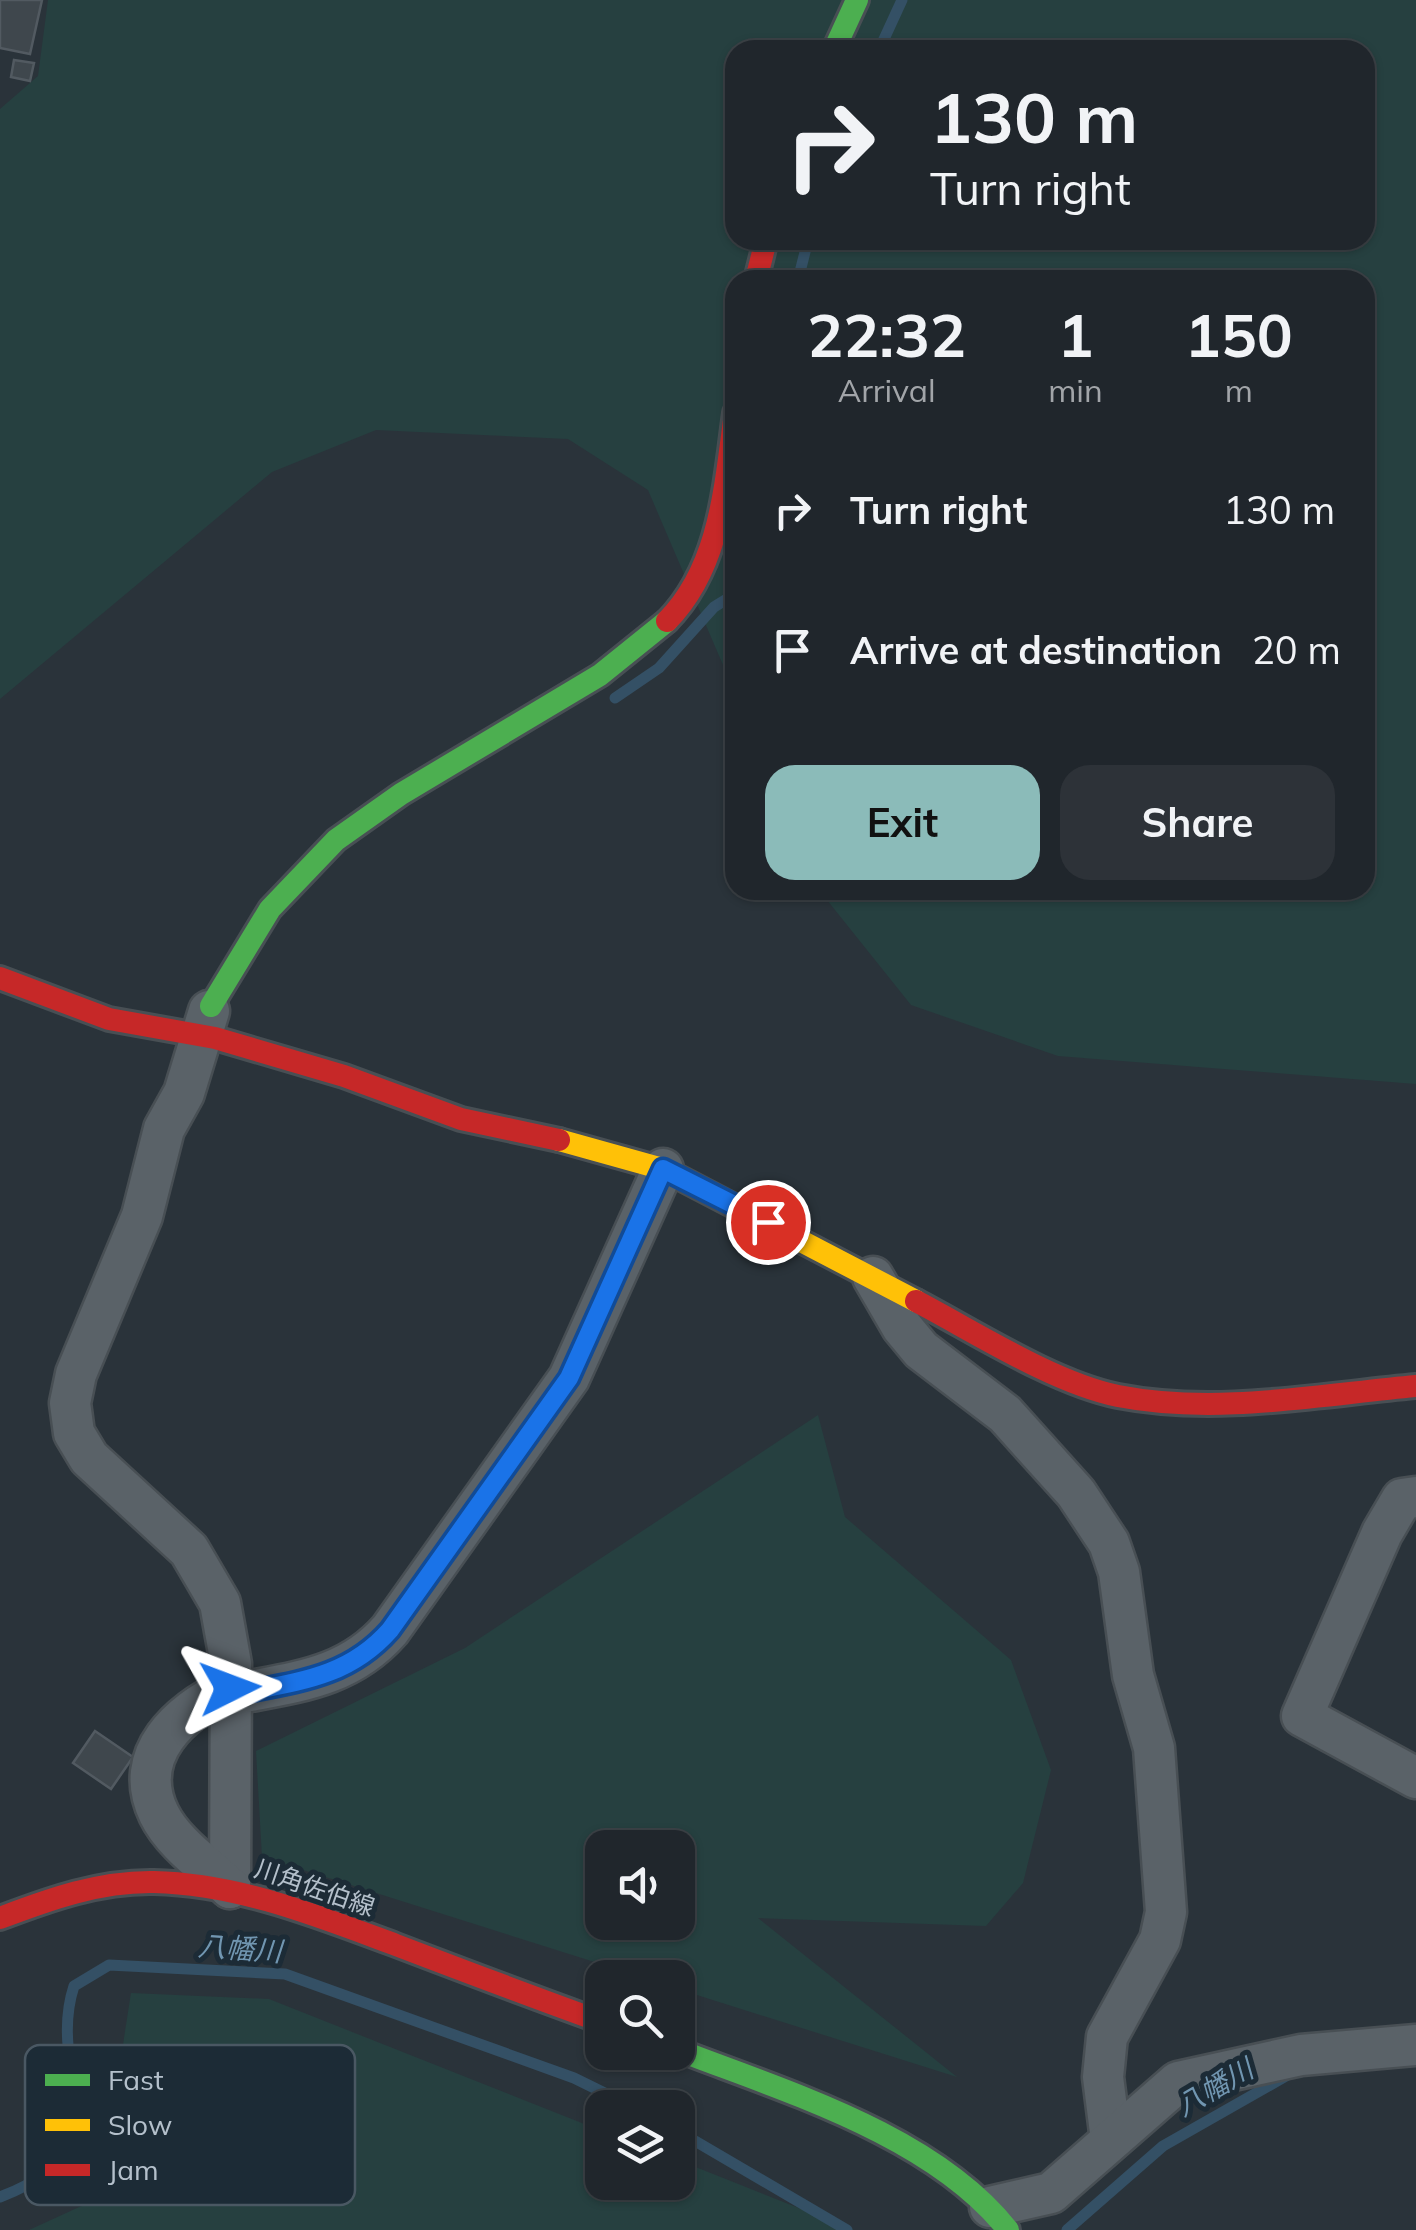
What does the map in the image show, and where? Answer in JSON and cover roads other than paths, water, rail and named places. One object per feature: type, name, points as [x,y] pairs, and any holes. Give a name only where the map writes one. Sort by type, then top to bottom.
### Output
[{"type":"street","points":[[839,40],[857,0]]},
{"type":"street","points":[[230,1888],[228,1633],[207,1575],[166,1528],[113,1484],[89,1458],[74,1433],[70,1403],[76,1374],[142,1216],[164,1128],[184,1093],[206,1020],[250,936],[280,896],[351,828],[615,666],[666,624],[704,568],[716,536],[725,478]]},
{"type":"street","points":[[0,978],[109,1019],[206,1020],[344,1076],[487,1127],[594,1148],[663,1169],[1040,1366],[1114,1395],[1192,1406],[1416,1386]]},
{"type":"street","points":[[230,1888],[177,1838],[160,1815],[151,1786],[154,1757],[166,1730],[198,1704],[230,1691],[347,1667],[371,1652],[569,1378],[663,1169]]},
{"type":"street","points":[[873,1277],[902,1327],[921,1350],[1005,1414],[1076,1493],[1101,1530],[1119,1572],[1133,1675],[1154,1748],[1166,1912],[1160,1940],[1148,1966],[1107,2037],[1103,2077],[1112,2140]]},
{"type":"street","points":[[1416,1497],[1402,1499],[1382,1533],[1302,1716],[1416,1778]]},
{"type":"street","name":"川角佐伯線","points":[[0,1918],[36,1902],[116,1882],[159,1880],[230,1888],[282,1903],[585,2016]]},
{"type":"street","points":[[695,2056],[920,2150],[999,2218],[1051,2193],[1178,2082],[1301,2055],[1416,2045]]},
{"type":"waterway","points":[[884,40],[902,0]]},
{"type":"waterway","points":[[800,270],[806,250]]},
{"type":"waterway","points":[[615,698],[659,668],[714,607],[725,600]]},
{"type":"waterway","name":"八幡川","points":[[68,2045],[74,1986],[109,1965],[285,1974],[598,2090]]},
{"type":"waterway","name":"八幡川","points":[[1067,2230],[1163,2146],[1286,2076]]},
{"type":"waterway","name":"八幡川","points":[[695,2141],[847,2230]]},
{"type":"waterway","name":"八幡川","points":[[0,2197],[25,2185]]}]
